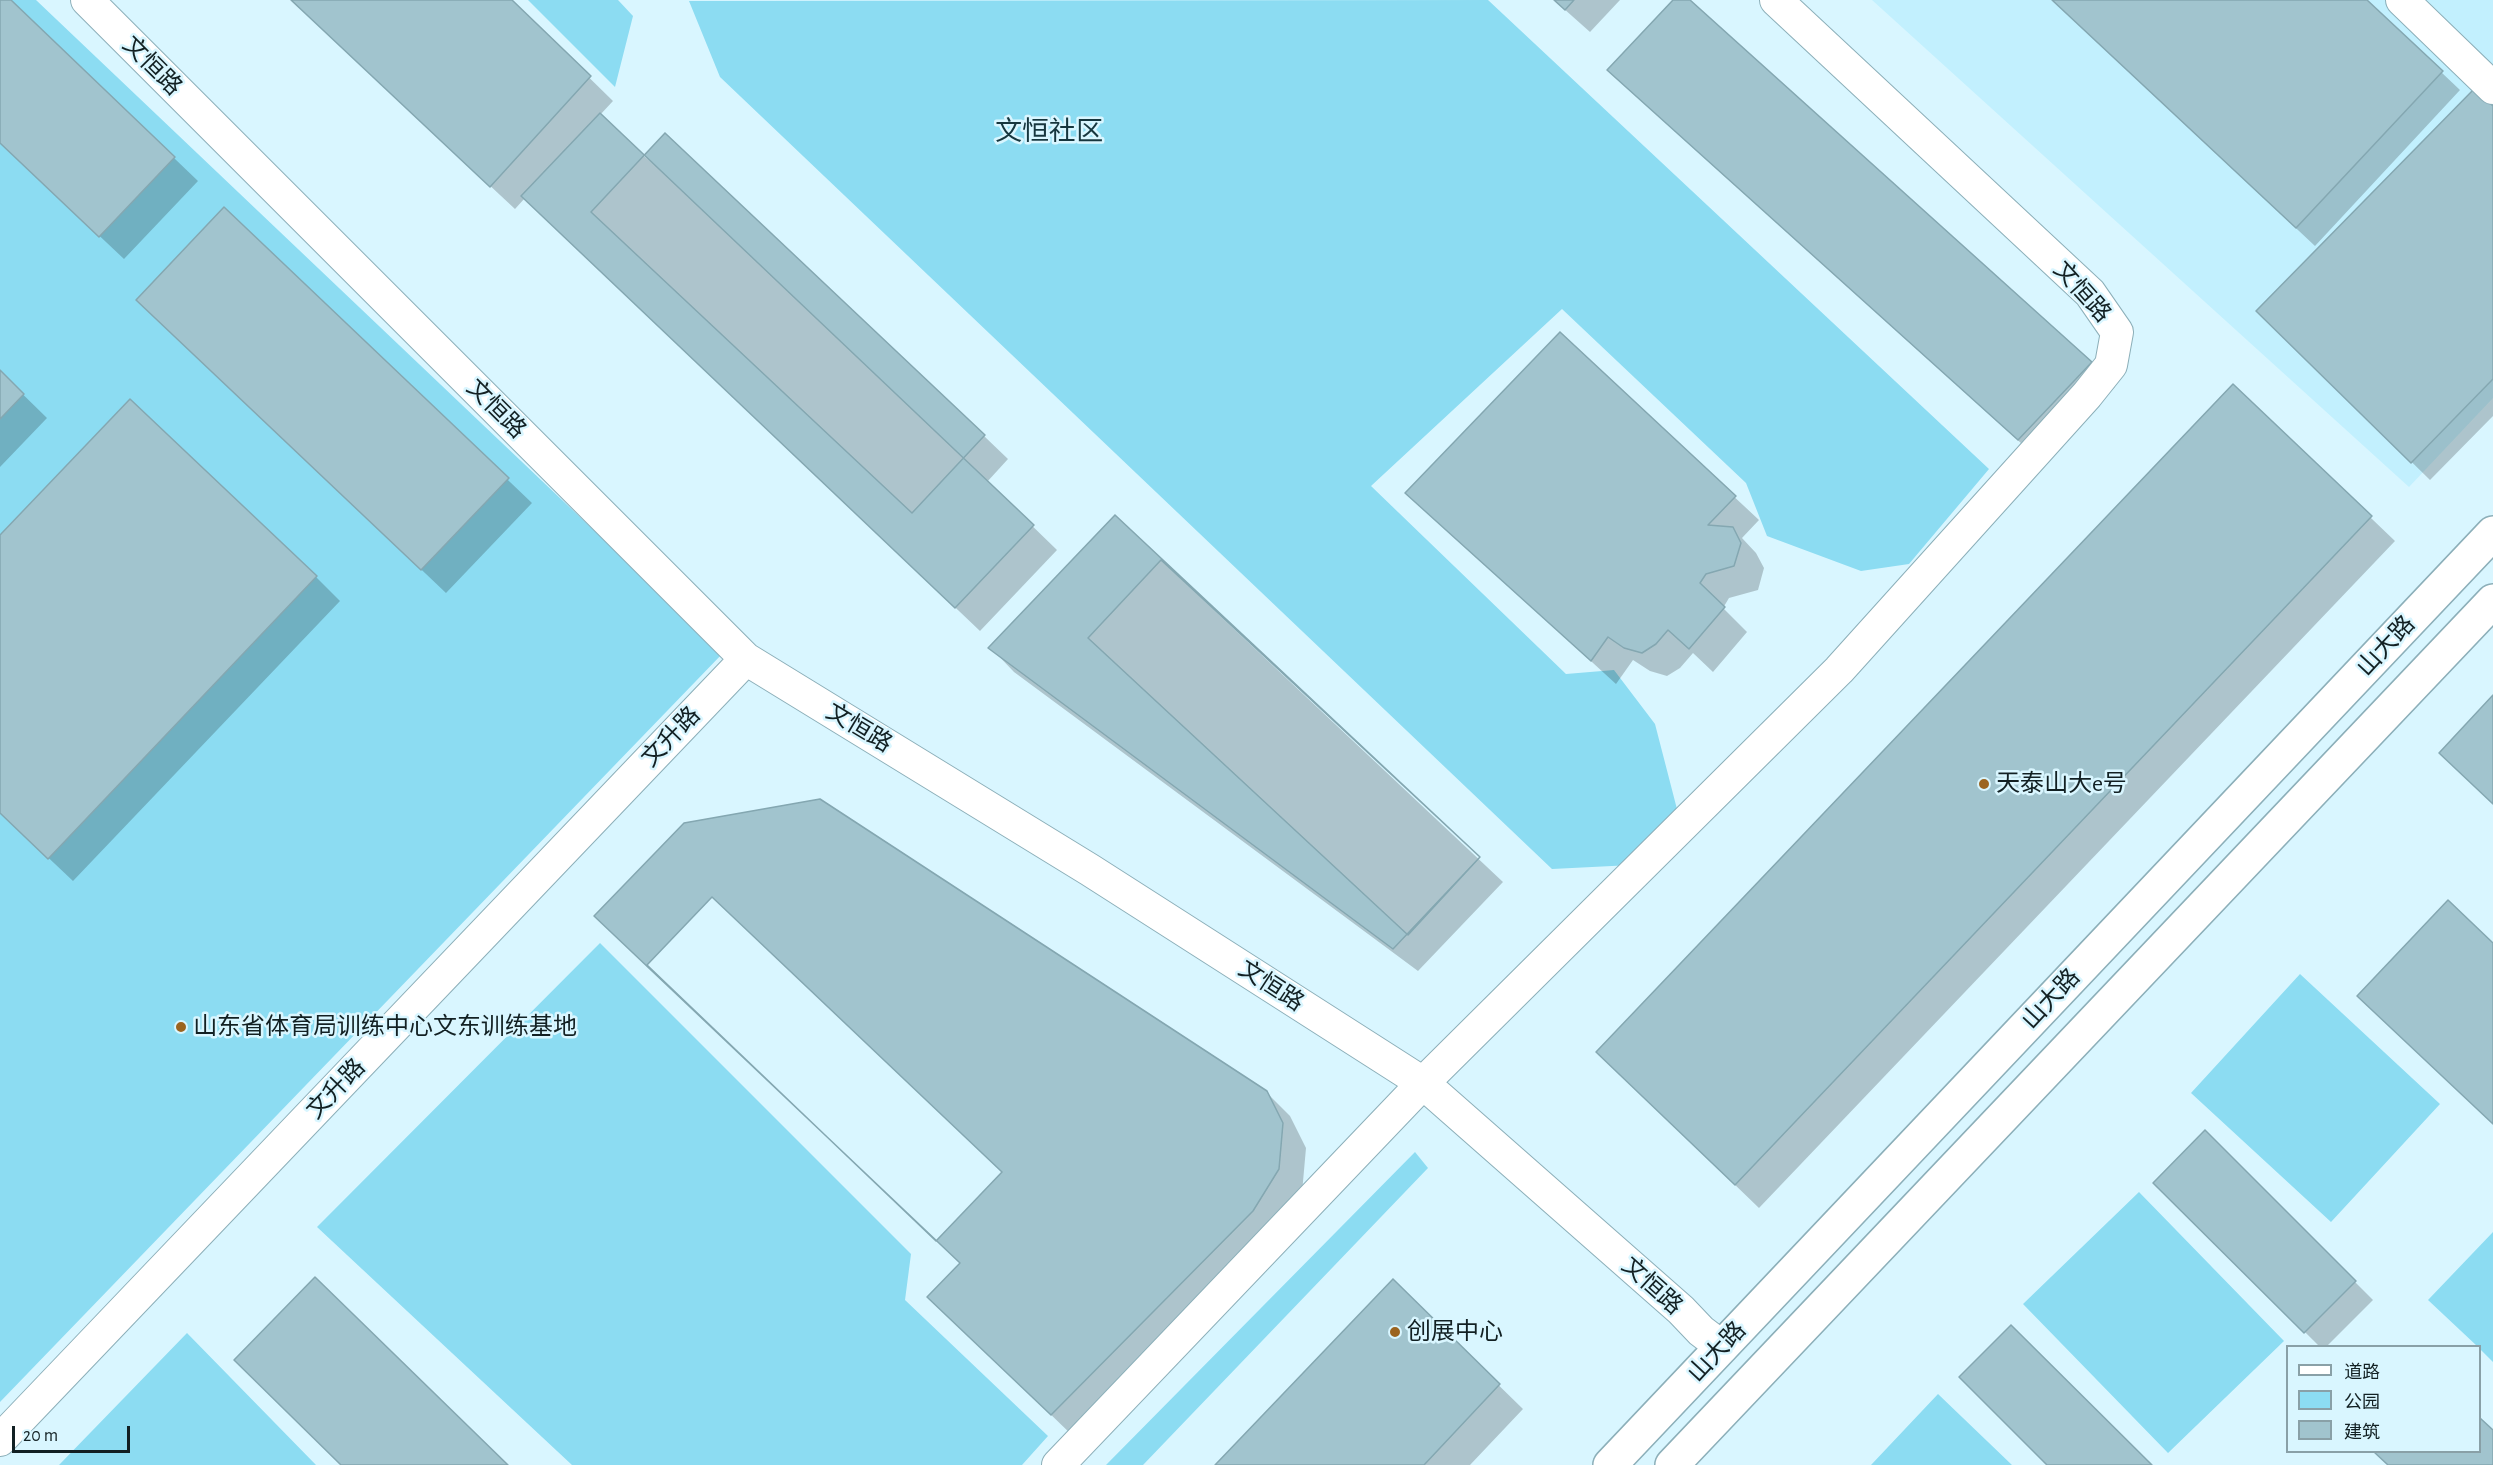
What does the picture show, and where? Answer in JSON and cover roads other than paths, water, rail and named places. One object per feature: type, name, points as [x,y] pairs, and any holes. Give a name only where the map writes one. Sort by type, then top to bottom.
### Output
[{"type":"main road","name":"山大路","points":[[1610,1465],[2493,533]]},
{"type":"main road","name":"山大路","points":[[1672,1465],[2493,601]]},
{"type":"street","name":"文恒路","points":[[87,0],[746,659],[1090,870],[1423,1083],[1681,1310],[1701,1331],[1722,1347]]},
{"type":"street","name":"文恒路","points":[[1058,1465],[1423,1083],[1839,670],[2087,395],[2111,365],[2117,332],[2090,293],[1776,0]]},
{"type":"street","points":[[2402,0],[2493,88]]},
{"type":"street","name":"文升路","points":[[0,1440],[746,659]]},
{"type":"place","name":"天泰山大e号","points":[[1984,784]]},
{"type":"place","name":"山东省体育局训练中心文东训练基地","points":[[181,1027]]},
{"type":"place","name":"创展中心","points":[[1395,1332]]},
{"type":"district","name":"文恒社区","points":[[1049,132]]}]
